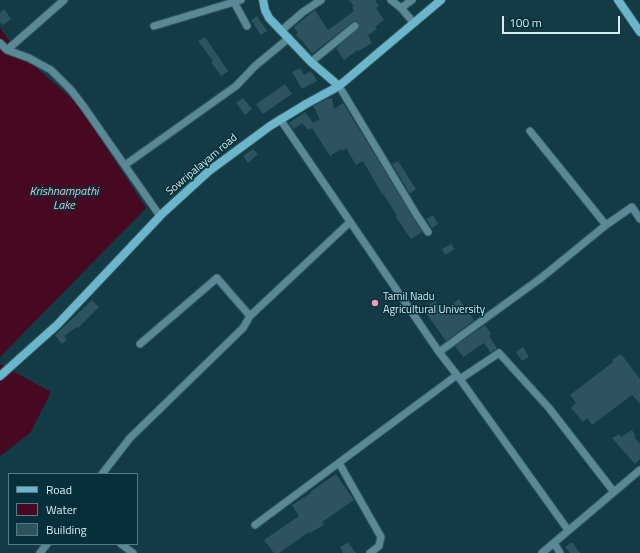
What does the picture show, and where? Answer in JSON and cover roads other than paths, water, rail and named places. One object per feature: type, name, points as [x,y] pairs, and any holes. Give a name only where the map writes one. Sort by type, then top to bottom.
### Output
[{"type":"street","points":[[7,50],[64,0]]},
{"type":"street","points":[[263,0],[265,10],[270,18],[311,62],[339,86],[428,232]]},
{"type":"street","points":[[282,30],[303,12],[321,0]]},
{"type":"street","points":[[391,0],[401,8],[414,23]]},
{"type":"street","points":[[401,8],[412,0]]},
{"type":"street","name":"Sowripalayam road","points":[[0,376],[58,325],[160,216],[209,171],[245,143],[280,120],[339,86],[441,0]]},
{"type":"street","points":[[618,0],[640,32]]},
{"type":"street","points":[[154,26],[238,1],[247,26]]},
{"type":"street","points":[[311,62],[355,26]]},
{"type":"street","points":[[125,166],[236,86],[255,66],[289,38]]},
{"type":"street","points":[[0,43],[7,50],[29,58],[51,70],[84,107],[160,216]]},
{"type":"street","points":[[280,120],[439,352],[459,377],[568,530]]},
{"type":"street","points":[[530,131],[606,225]]},
{"type":"street","points":[[439,352],[541,278],[606,225],[632,207],[640,219]]},
{"type":"street","points":[[103,473],[130,438],[243,328],[250,316],[350,222]]},
{"type":"street","points":[[140,344],[217,278],[250,316]]},
{"type":"street","points":[[255,525],[459,377],[499,353],[549,408],[614,492]]},
{"type":"street","points":[[339,463],[381,538],[379,546],[370,553]]},
{"type":"street","points":[[542,553],[640,470]]},
{"type":"street","points":[[554,543],[560,553]]},
{"type":"street","points":[[122,545],[133,553]]},
{"type":"water","name":"Krishnampathi Lake","points":[[0,28],[16,50],[78,104],[146,208],[0,357]]},
{"type":"water","points":[[0,364],[51,392],[30,433],[0,456]]},
{"type":"place","name":"Tamil Nadu Agricultural University","points":[[375,303]]}]
